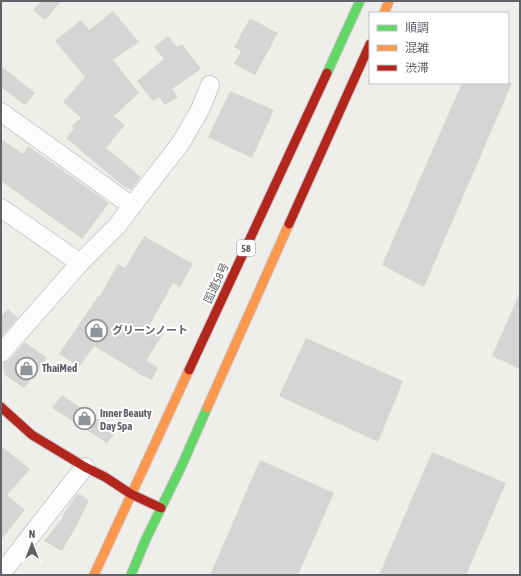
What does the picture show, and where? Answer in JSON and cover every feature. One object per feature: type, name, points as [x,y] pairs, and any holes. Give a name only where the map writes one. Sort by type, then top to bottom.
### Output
[{"type":"main road","name":"国道58号","points":[[94,575],[130,494],[360,1]]},
{"type":"main road","points":[[384,12],[389,1]]},
{"type":"main road","points":[[131,575],[182,465],[369,46]]},
{"type":"main road","points":[[1,407],[32,435],[85,467],[105,477],[130,494],[162,508]]},
{"type":"street","points":[[1,353],[80,263],[117,226],[180,144],[200,110],[210,85]]},
{"type":"street","points":[[1,112],[132,206]]},
{"type":"street","points":[[1,208],[80,263]]},
{"type":"street","points":[[1,574],[85,467]]},
{"type":"building","points":[[41,1],[61,1],[45,20],[33,10]]},
{"type":"building","points":[[113,11],[139,42],[113,60],[139,93],[114,116],[125,125],[106,148],[141,177],[131,190],[122,185],[66,138],[74,129],[72,126],[81,118],[63,102],[85,77],[55,41],[81,20],[89,30]]},
{"type":"building","points":[[250,18],[278,33],[255,75],[234,64],[241,51],[234,47]]},
{"type":"building","points":[[168,36],[177,47],[182,44],[201,69],[172,89],[178,97],[165,105],[159,97],[153,101],[137,81],[164,59],[154,47]]},
{"type":"building","points":[[1,66],[35,93],[25,105],[1,87]]},
{"type":"building","points":[[512,83],[424,287],[382,265],[462,84]]},
{"type":"building","points":[[230,91],[274,110],[252,158],[208,137]]},
{"type":"building","points":[[1,139],[23,154],[28,146],[109,203],[82,239],[1,181]]},
{"type":"building","points":[[144,236],[193,264],[180,287],[173,283],[149,326],[163,334],[146,361],[158,367],[152,380],[137,373],[94,346],[79,367],[59,354],[99,295],[100,296],[118,264],[125,268]]},
{"type":"building","points":[[520,292],[520,369],[492,356]]},
{"type":"building","points":[[8,309],[18,318],[1,337],[1,316]]},
{"type":"building","points":[[306,338],[403,381],[378,442],[279,396]]},
{"type":"building","points":[[25,342],[47,358],[24,388],[5,375],[3,363],[9,360]]},
{"type":"building","points":[[62,395],[116,432],[107,443],[52,408]]},
{"type":"building","points":[[1,446],[30,469],[7,495],[25,510],[1,540]]},
{"type":"building","points":[[432,452],[506,483],[466,575],[379,575]]},
{"type":"building","points":[[260,460],[334,493],[298,575],[210,575]]},
{"type":"building","points":[[78,493],[89,500],[62,551],[44,541],[63,517],[62,516]]},
{"type":"traffic: fast","points":[[327,73],[360,1]]},
{"type":"traffic: fast","points":[[131,575],[145,541],[182,465],[207,408]]},
{"type":"traffic: slow","points":[[384,12],[389,1]]},
{"type":"traffic: slow","points":[[207,408],[289,224]]},
{"type":"traffic: slow","points":[[94,575],[189,370]]},
{"type":"traffic: jam","points":[[289,224],[369,46]]},
{"type":"traffic: jam","points":[[189,370],[327,73]]},
{"type":"traffic: jam","points":[[1,407],[32,435],[85,467],[105,477],[131,494],[161,508]]},
{"type":"place","name":"グリーンノート","points":[[97,330]]},
{"type":"place","name":"ThaiMed","points":[[26,368]]},
{"type":"place","name":"Inner Beauty Day Spa","points":[[84,419]]}]
